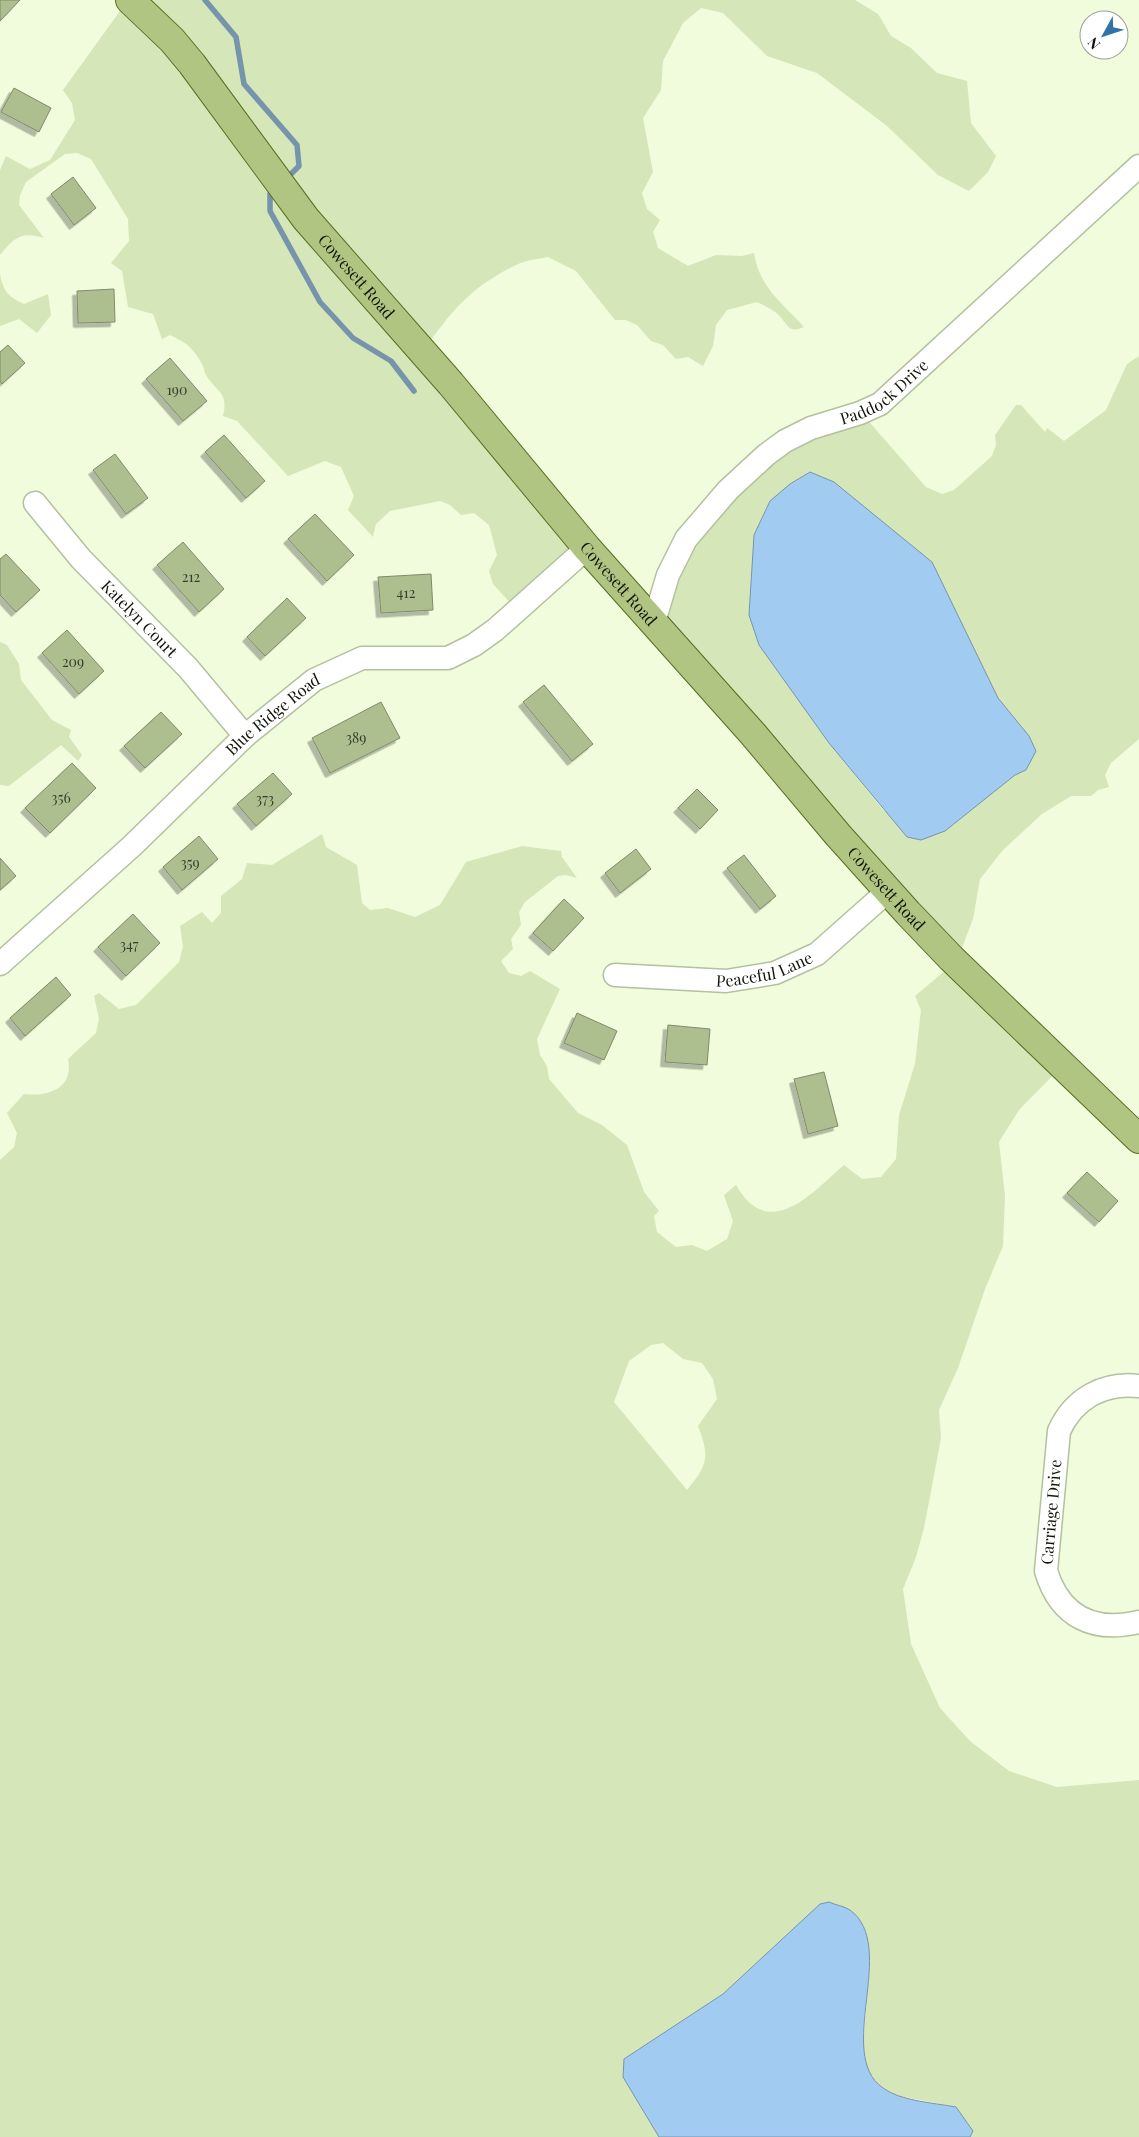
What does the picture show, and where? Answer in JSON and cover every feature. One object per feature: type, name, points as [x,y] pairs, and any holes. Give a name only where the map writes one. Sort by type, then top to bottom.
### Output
[{"type":"main road","name":"Cowesett Road","points":[[130,0],[172,40],[192,64],[306,219],[452,384],[587,548],[753,734],[888,891],[951,958],[1139,1139]]},
{"type":"street","name":"Paddock Drive","points":[[654,622],[668,574],[686,539],[728,490],[766,454],[784,441],[811,428],[860,414],[880,404],[1139,166]]},
{"type":"street","name":"Katelyn Court","points":[[35,503],[81,559],[188,668],[245,736]]},
{"type":"street","name":"Blue Ridge Road","points":[[0,964],[132,846],[245,736],[314,680],[362,658],[448,658],[474,645],[518,610],[587,548]]},
{"type":"street","name":"Peaceful Lane","points":[[615,975],[726,981],[774,973],[818,954],[888,891]]},
{"type":"street","name":"Carriage Drive","points":[[1139,1386],[1124,1385],[1095,1392],[1078,1403],[1063,1423],[1059,1431],[1046,1571],[1050,1586],[1058,1600],[1071,1613],[1085,1621],[1117,1626],[1139,1622]]},
{"type":"green space","points":[[128,0],[855,0],[878,14],[891,36],[911,48],[937,73],[967,81],[971,123],[996,156],[988,172],[969,191],[938,175],[887,126],[817,73],[767,56],[723,13],[701,8],[683,23],[663,61],[661,90],[643,118],[653,172],[642,193],[647,209],[660,220],[653,232],[658,248],[688,266],[716,255],[742,256],[754,253],[761,276],[766,285],[804,327],[798,329],[790,328],[775,312],[757,302],[727,310],[716,325],[713,346],[703,366],[688,357],[676,359],[663,345],[651,341],[637,325],[626,320],[615,320],[576,271],[548,257],[521,263],[502,272],[487,281],[463,301],[442,325],[422,353],[583,543],[517,610],[493,584],[489,571],[497,555],[489,525],[474,513],[461,515],[450,505],[440,501],[390,511],[376,524],[373,537],[348,510],[354,496],[341,467],[325,461],[288,476],[237,421],[223,416],[223,397],[206,375],[203,365],[193,350],[181,340],[170,335],[162,339],[153,314],[128,307],[122,271],[111,263],[129,241],[128,219],[91,159],[77,153],[65,154],[26,182],[20,195],[19,205],[44,238],[24,236],[14,240],[0,255],[0,170],[6,156],[30,169],[50,160],[75,120],[72,103],[63,90]]},
{"type":"green space","points":[[0,274],[3,286],[8,293],[14,299],[24,304],[48,294],[51,315],[37,333],[19,319],[0,326]]},
{"type":"green space","points":[[1139,356],[1139,739],[1111,763],[1105,775],[1109,787],[1098,790],[1091,796],[1071,796],[1042,814],[1003,850],[980,879],[973,919],[960,953],[1061,1067],[1019,1110],[999,1142],[1005,1196],[1003,1246],[985,1289],[958,1368],[939,1410],[941,1438],[924,1528],[916,1557],[903,1589],[911,1644],[940,1708],[970,1741],[1009,1771],[1057,1787],[1139,1780],[1139,2137],[970,2137],[972,2131],[956,2107],[894,2095],[881,2088],[867,2069],[863,2047],[870,1962],[867,1939],[820,1904],[723,1994],[624,2059],[649,2119],[659,2137],[0,2137],[0,1160],[14,1147],[17,1133],[7,1113],[24,1094],[33,1095],[50,1092],[63,1084],[69,1069],[68,1059],[96,1033],[99,1019],[94,996],[99,993],[119,1009],[136,1005],[179,962],[183,947],[180,926],[202,912],[212,923],[221,913],[221,896],[242,879],[247,863],[272,865],[322,834],[326,847],[357,865],[362,903],[370,910],[388,908],[415,917],[440,905],[466,862],[522,846],[561,851],[562,857],[577,878],[566,875],[558,876],[525,902],[519,912],[521,925],[511,939],[513,949],[501,961],[509,973],[521,976],[530,971],[560,989],[537,1039],[540,1055],[547,1066],[549,1079],[578,1113],[602,1125],[627,1145],[644,1192],[659,1211],[654,1216],[657,1232],[676,1247],[692,1245],[707,1251],[727,1239],[733,1221],[724,1195],[736,1185],[749,1202],[762,1210],[776,1212],[804,1199],[844,1165],[862,1179],[881,1177],[896,1159],[899,1115],[915,1064],[921,1010],[915,996],[953,964],[654,620],[666,578],[764,457],[864,416],[926,487],[942,494],[954,490],[992,456],[996,445],[995,435],[1016,405],[1021,405],[1045,432],[1047,428],[1064,441],[1106,410],[1127,364]],"holes":[[[770,501],[998,698],[1029,736],[1026,770],[1015,775],[884,811],[829,743],[749,615],[754,535]],[[663,1343],[683,1359],[702,1363],[713,1379],[717,1399],[698,1426],[704,1445],[705,1460],[699,1473],[687,1490],[614,1402],[629,1361],[651,1345]]]},
{"type":"green space","points":[[0,642],[7,645],[19,664],[21,680],[52,720],[71,730],[69,737],[82,755],[78,761],[61,745],[9,786],[0,785]]},
{"type":"water","points":[[810,472],[834,482],[932,562],[998,698],[1029,736],[1036,751],[1026,770],[1015,775],[945,831],[921,840],[907,837],[829,743],[759,645],[749,615],[754,535],[770,501],[790,484]]},
{"type":"water","points":[[829,1902],[850,1910],[863,1927],[869,1948],[864,2051],[870,2072],[883,2088],[899,2096],[956,2107],[973,2131],[970,2137],[659,2137],[623,2077],[624,2059],[723,1994],[820,1904]]},
{"type":"building","points":[[0,0],[20,0],[0,21]]},
{"type":"building","points":[[14,88],[51,108],[39,132],[1,112]]},
{"type":"building","points":[[73,177],[96,208],[74,225],[51,194]]},
{"type":"building","points":[[114,289],[115,322],[78,323],[77,291]]},
{"type":"building","points":[[8,345],[25,363],[2,384],[0,381],[0,352]]},
{"type":"building","points":[[170,358],[207,401],[183,421],[146,379]]},
{"type":"building","points":[[224,435],[265,481],[246,498],[205,452]]},
{"type":"building","points":[[115,454],[148,498],[126,514],[93,470]]},
{"type":"building","points":[[315,514],[354,555],[327,581],[288,539]]},
{"type":"building","points":[[183,542],[224,589],[199,612],[157,565]]},
{"type":"building","points":[[6,554],[40,590],[16,612],[0,595],[0,559]]},
{"type":"building","points":[[431,574],[433,610],[381,613],[378,577]]},
{"type":"building","points":[[287,598],[306,618],[265,656],[247,637]]},
{"type":"building","points":[[67,630],[104,671],[79,694],[42,653]]},
{"type":"building","points":[[544,685],[593,744],[572,761],[523,702]]},
{"type":"building","points":[[381,702],[400,738],[330,773],[312,738]]},
{"type":"building","points":[[161,712],[182,734],[145,768],[124,746]]},
{"type":"building","points":[[72,763],[96,788],[50,833],[25,808]]},
{"type":"building","points":[[273,773],[292,794],[256,826],[237,804]]},
{"type":"building","points":[[697,789],[718,810],[700,829],[678,808]]},
{"type":"building","points":[[199,836],[218,859],[182,890],[163,867]]},
{"type":"building","points":[[636,849],[651,869],[620,893],[605,873]]},
{"type":"building","points":[[744,855],[776,896],[760,909],[727,868]]},
{"type":"building","points":[[0,858],[16,876],[0,890]]},
{"type":"building","points":[[564,899],[584,918],[553,951],[533,933]]},
{"type":"building","points":[[133,914],[160,943],[126,976],[98,947]]},
{"type":"building","points":[[56,977],[71,995],[25,1036],[10,1018]]},
{"type":"building","points":[[577,1013],[617,1031],[604,1060],[564,1043]]},
{"type":"building","points":[[668,1025],[710,1029],[707,1065],[665,1062]]},
{"type":"building","points":[[824,1072],[838,1126],[808,1134],[794,1079]]},
{"type":"building","points":[[1087,1172],[1118,1201],[1099,1222],[1067,1193]]},
{"type":"waterway","points":[[205,0],[236,37],[244,84],[297,145],[299,166],[291,174]]},
{"type":"waterway","points":[[270,194],[270,211],[320,302],[353,338],[391,361],[414,391]]}]
